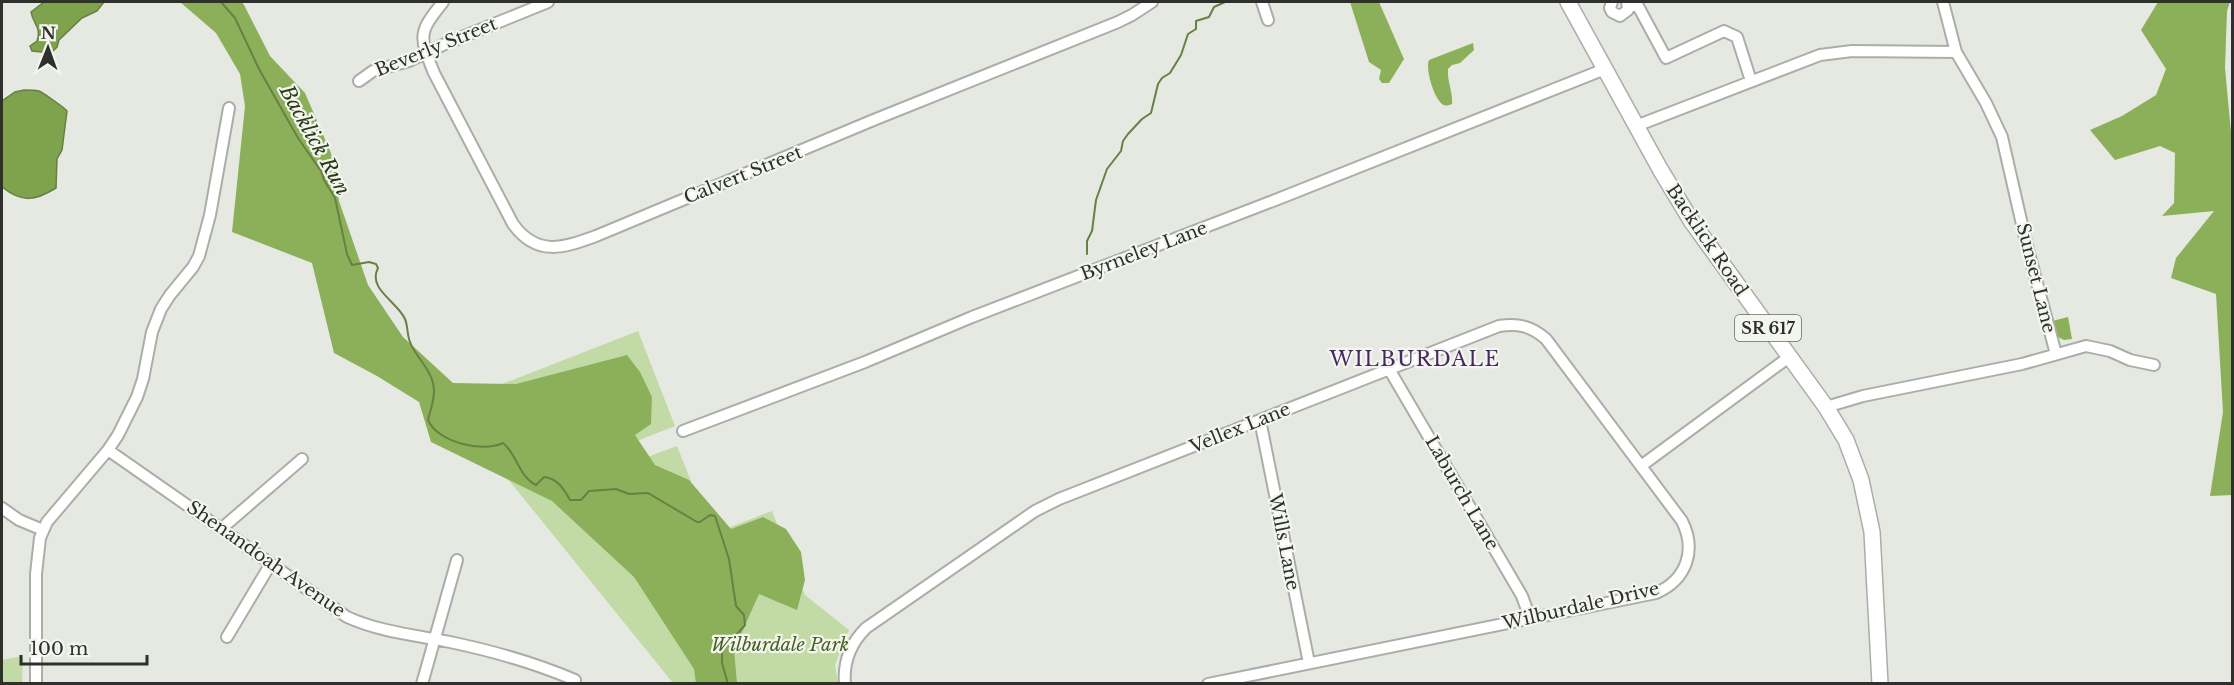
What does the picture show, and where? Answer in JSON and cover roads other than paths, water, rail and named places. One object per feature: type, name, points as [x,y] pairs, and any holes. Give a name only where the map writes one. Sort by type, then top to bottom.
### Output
[{"type":"main road","name":"Backlick Road","points":[[1568,2],[1692,222],[1826,407],[1855,462],[1868,508],[1872,542],[1880,684]]},
{"type":"street","points":[[426,53],[424,29],[443,2]]},
{"type":"street","name":"Beverly Street","points":[[359,81],[373,71],[410,61],[548,2]]},
{"type":"street","name":"Calvert Street","points":[[426,53],[449,104],[513,224],[526,239],[534,244],[551,247],[576,243],[596,236],[1118,22],[1152,2]]},
{"type":"street","points":[[1262,2],[1268,20]]},
{"type":"street","points":[[1612,2],[1610,8],[1616,15],[1625,14],[1628,4],[1638,6],[1666,58],[1724,31],[1737,37],[1750,81]]},
{"type":"street","name":"Sunset Lane","points":[[1826,407],[1863,396],[2022,364],[2056,354],[2028,249],[2002,137],[1986,103],[1956,52],[1943,2]]},
{"type":"street","points":[[1636,126],[1820,55],[1836,52],[1956,52]]},
{"type":"street","name":"Byrneley Lane","points":[[683,431],[865,362],[972,317],[1605,69]]},
{"type":"street","points":[[36,684],[36,574],[37,555],[43,530],[108,450],[137,397],[142,384],[152,332],[161,309],[199,256],[210,215],[229,108]]},
{"type":"street","name":"Vellex Lane","points":[[844,684],[848,654],[866,628],[1026,516],[1059,500],[1499,326],[1511,324],[1539,332],[1553,347],[1641,466]]},
{"type":"street","points":[[2056,354],[2077,348],[2096,347],[2130,360],[2154,365]]},
{"type":"street","points":[[1641,466],[1789,357]]},
{"type":"street","name":"Laburch Lane","points":[[1389,369],[1522,596],[1530,618]]},
{"type":"street","name":"Wills Lane","points":[[1260,420],[1309,663]]},
{"type":"street","name":"Shenandoah Avenue","points":[[108,450],[347,617],[380,629],[434,639],[540,665],[575,680]]},
{"type":"street","points":[[221,529],[302,459]]},
{"type":"street","name":"Wilburdale Drive","points":[[1208,684],[1656,593],[1673,584],[1679,577],[1684,569],[1689,549],[1686,530],[1641,466]]},
{"type":"street","points":[[2,508],[24,522],[43,530]]},
{"type":"street","points":[[422,684],[458,560]]},
{"type":"street","points":[[227,637],[270,565]]},
{"type":"waterway","name":"Backlick Run","points":[[221,2],[235,18],[259,69],[335,198],[347,254],[352,265],[369,262],[376,264],[378,268],[376,276],[380,289],[405,319],[410,342],[429,372],[433,383],[434,397],[428,420],[433,428],[450,440],[461,444],[484,447],[503,443],[530,481],[536,485],[544,477],[553,479],[563,488],[570,500],[581,500],[589,491],[616,489],[629,494],[648,493],[697,522],[710,515],[715,516],[729,559],[736,606],[744,615],[745,625],[722,651],[722,663],[728,684]]},
{"type":"waterway","points":[[1087,254],[1087,241],[1092,231],[1096,200],[1107,169],[1121,151],[1123,141],[1128,134],[1151,113],[1158,84],[1170,73],[1181,55],[1188,34],[1196,29],[1196,21],[1209,17],[1214,7],[1225,2]]},
{"type":"district","name":"WILBURDALE","points":[[1415,359]]},
{"type":"park label","name":"Wilburdale Park","points":[[780,645]]}]
